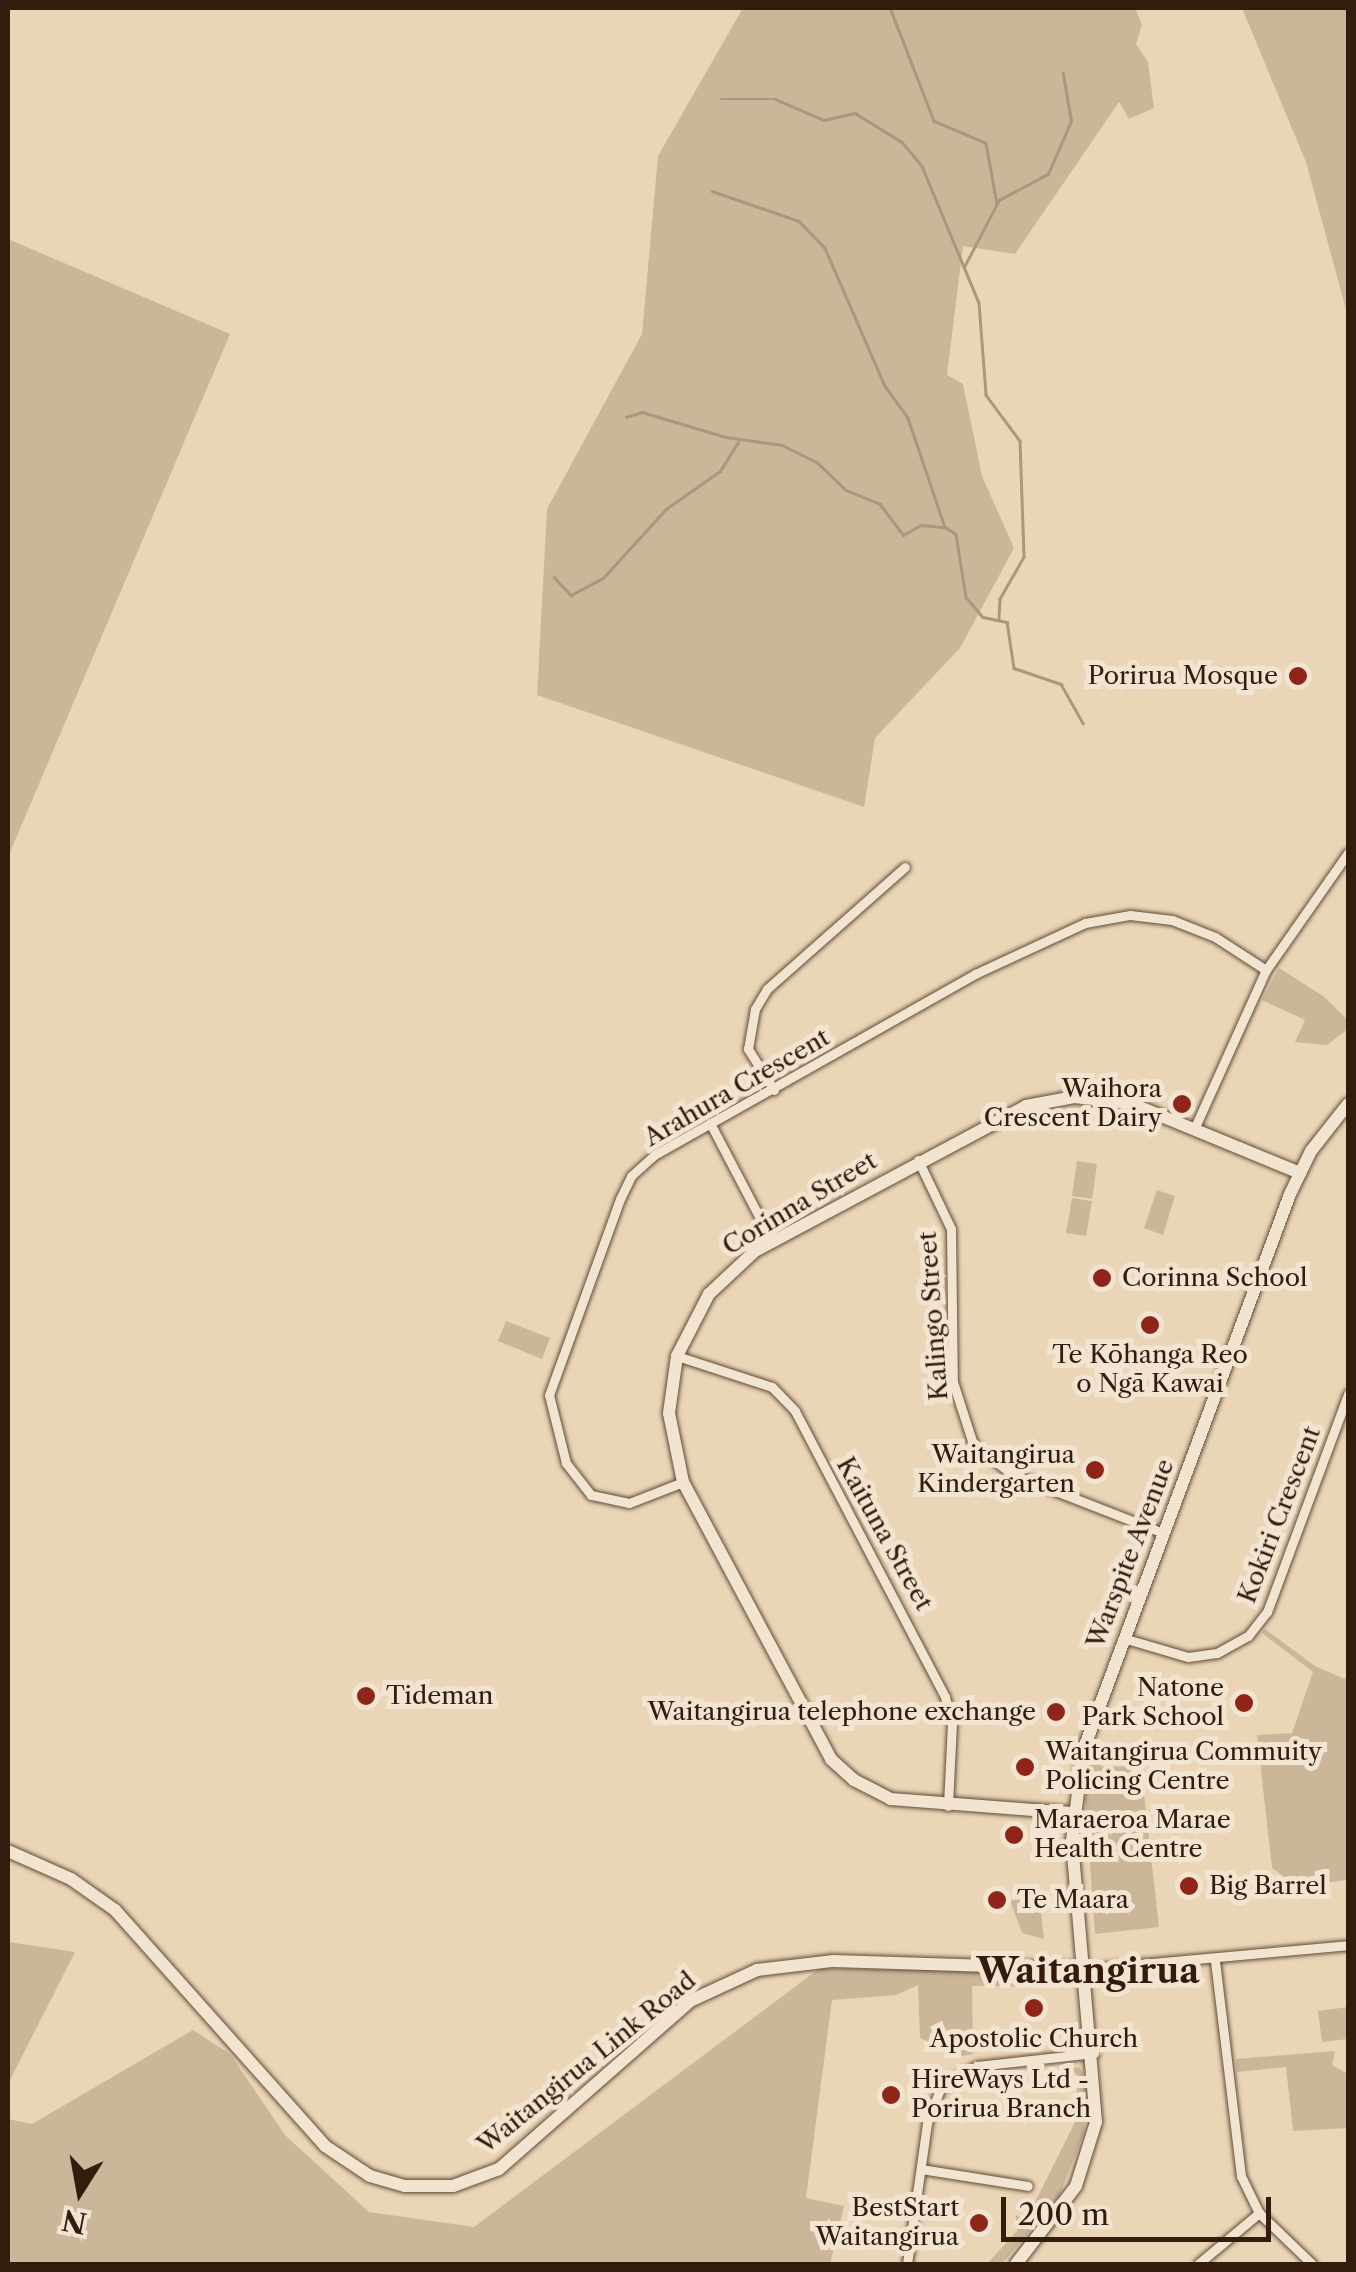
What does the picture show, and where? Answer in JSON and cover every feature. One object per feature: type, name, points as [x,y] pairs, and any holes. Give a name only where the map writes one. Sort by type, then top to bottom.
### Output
[{"type":"main road","name":"Corinna Street","points":[[1072,1813],[948,1806],[878,1794],[832,1759],[683,1482],[669,1413],[677,1356],[708,1294],[772,1241],[1009,1111],[1074,1098],[1130,1103],[1300,1173]]},
{"type":"main road","name":"Warspite Avenue","points":[[1016,2264],[1056,2219],[1082,2173],[1096,2122],[1095,2053],[1072,1813],[1083,1751],[1300,1173],[1348,1104]]},
{"type":"main road","name":"Waitangirua Link Road","points":[[8,1851],[71,1879],[115,1910],[164,1958],[324,2146],[370,2176],[405,2186],[452,2186],[499,2169],[690,2001],[757,1970],[833,1961],[1085,1969]]},
{"type":"street","points":[[1195,1128],[1266,970],[1348,853]]},
{"type":"street","points":[[774,1090],[748,1049],[755,1010],[767,989],[905,867]]},
{"type":"street","name":"Arahura Crescent","points":[[683,1482],[629,1503],[591,1495],[566,1462],[548,1395],[631,1176],[710,1122],[774,1090],[976,974],[1085,922],[1130,914],[1172,920],[1216,937],[1266,970]]},
{"type":"street","points":[[710,1122],[772,1241]]},
{"type":"street","name":"Kalingo Street","points":[[918,1160],[951,1229],[953,1382],[973,1444],[1012,1474],[1163,1533]]},
{"type":"street","name":"Kaituna Street","points":[[677,1356],[757,1380],[795,1411],[945,1697],[952,1723],[948,1806]]},
{"type":"street","name":"Kokiri Crescent","points":[[1123,1638],[1188,1657],[1217,1653],[1248,1636],[1267,1612],[1348,1394]]},
{"type":"street","points":[[1085,1969],[1348,1945]]},
{"type":"street","points":[[1215,1960],[1237,2159],[1259,2213],[1312,2264]]},
{"type":"street","points":[[907,2264],[933,2102],[960,2072],[1095,2053]]},
{"type":"street","points":[[921,2168],[1028,2186]]},
{"type":"street","points":[[1198,2264],[1259,2213]]},
{"type":"shaded area","points":[[743,8],[1135,8],[1142,25],[1136,44],[1148,62],[1154,108],[1129,119],[1119,102],[1015,254],[963,246],[947,375],[963,384],[982,476],[1014,548],[960,648],[875,738],[864,807],[537,695],[547,509],[642,334],[658,156]]},
{"type":"shaded area","points":[[1242,8],[1348,8],[1348,317],[1306,162]]},
{"type":"shaded area","points":[[8,239],[230,334],[8,857]]},
{"type":"shaded area","points":[[1279,968],[1323,996],[1348,1020],[1348,1029],[1327,1045],[1295,1042],[1305,1020],[1262,1000]]},
{"type":"shaded area","points":[[1077,1161],[1097,1164],[1092,1199],[1072,1196]]},
{"type":"shaded area","points":[[1157,1190],[1175,1196],[1163,1235],[1144,1228]]},
{"type":"shaded area","points":[[1072,1198],[1092,1201],[1086,1236],[1066,1233]]},
{"type":"shaded area","points":[[506,1321],[550,1338],[542,1359],[498,1341]]},
{"type":"shaded area","points":[[1265,1629],[1315,1666],[1345,1679],[1348,1673],[1348,1880],[1297,1886],[1272,1868],[1257,1735],[1292,1733],[1313,1672],[1262,1633]]},
{"type":"shaded area","points":[[1099,1759],[1100,1766],[1141,1767],[1159,1927],[1095,1934],[1085,1794],[1091,1760]]},
{"type":"shaded area","points":[[1017,1884],[1038,1885],[1044,1939],[1022,1933],[1011,1903]]},
{"type":"shaded area","points":[[8,1942],[75,1952],[8,2084]]},
{"type":"shaded area","points":[[820,1968],[1060,1972],[1076,1979],[1077,1987],[972,1986],[973,2054],[963,2056],[920,2038],[918,1985],[896,1995],[832,2000],[806,2198],[844,2206],[830,2264],[8,2264],[8,2119],[32,2124],[193,2030],[230,2054],[285,2135],[369,2212],[474,2227]]},
{"type":"shaded area","points":[[1348,2007],[1348,2039],[1322,2042],[1318,2011]]},
{"type":"shaded area","points":[[1335,2051],[1332,2065],[1348,2074],[1348,2128],[1293,2131],[1286,2067],[1237,2072],[1236,2059]]},
{"type":"shaded area","points":[[1079,2067],[1088,2082],[1084,2133],[1060,2194],[1002,2264],[987,2264],[1017,2231],[1016,2215],[1026,2220],[1077,2118],[1077,2075],[1070,2068]]},
{"type":"waterway","points":[[891,10],[934,121],[986,143],[997,204]]},
{"type":"waterway","points":[[964,267],[999,200],[1048,174],[1071,121],[1063,74]]},
{"type":"waterway","points":[[721,99],[775,99],[824,120],[855,113],[902,142],[922,166],[979,303],[986,395],[1020,441],[1024,557],[1000,599],[999,618]]},
{"type":"waterway","points":[[712,191],[799,221],[825,248],[885,386],[908,418],[945,527],[956,534],[966,597],[983,617],[1007,622],[1014,668],[1061,684],[1083,723]]},
{"type":"waterway","points":[[626,417],[642,412],[726,437],[782,445],[817,462],[846,490],[880,504],[903,535],[921,525],[945,527]]},
{"type":"waterway","points":[[554,577],[571,595],[603,578],[666,509],[720,471],[738,442]]},
{"type":"place","name":"Porirua Mosque","points":[[1298,676]]},
{"type":"place","name":"Waihora Crescent Dairy","points":[[1182,1104]]},
{"type":"place","name":"Corinna School","points":[[1102,1278]]},
{"type":"place","name":"Te Kōhanga Reo o Ngā Kawai","points":[[1150,1325]]},
{"type":"place","name":"Waitangirua Kindergarten","points":[[1095,1470]]},
{"type":"place","name":"Tideman","points":[[366,1696]]},
{"type":"place","name":"Natone Park School","points":[[1244,1703]]},
{"type":"place","name":"Waitangirua telephone exchange","points":[[1056,1712]]},
{"type":"place","name":"Waitangirua Commuity Policing Centre","points":[[1025,1767]]},
{"type":"place","name":"Maraeroa Marae Health Centre","points":[[1014,1835]]},
{"type":"place","name":"Big Barrel","points":[[1189,1886]]},
{"type":"place","name":"Te Maara","points":[[997,1900]]},
{"type":"place","name":"Apostolic Church","points":[[1034,2008]]},
{"type":"place","name":"HireWays Ltd - Porirua Branch","points":[[891,2095]]},
{"type":"place","name":"BestStart Waitangirua","points":[[979,2223]]},
{"type":"district","name":"Waitangirua","points":[[1088,1971]]}]
